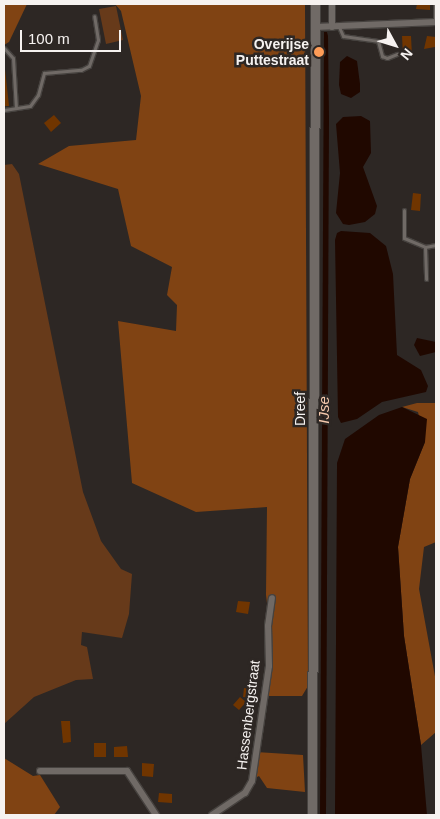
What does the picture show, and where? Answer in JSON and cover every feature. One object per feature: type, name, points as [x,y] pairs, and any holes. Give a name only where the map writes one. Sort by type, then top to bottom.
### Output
[{"type":"main road","name":"Dreef","points":[[312,815],[324,27],[315,4]]},
{"type":"street","name":"Dreef","points":[[324,27],[332,4]]},
{"type":"street","points":[[324,27],[436,22]]},
{"type":"street","name":"Hassenbergstraat","points":[[212,815],[245,793],[252,781],[268,666],[268,626],[272,598]]},
{"type":"street","points":[[40,771],[122,770],[136,780],[156,815]]},
{"type":"lane","points":[[436,4],[436,22]]},
{"type":"lane","points":[[4,110],[30,106],[38,95],[44,73],[82,70],[89,66],[98,40],[94,16]]},
{"type":"lane","points":[[339,27],[344,36],[378,42],[382,56],[387,58],[397,54]]},
{"type":"lane","points":[[4,48],[14,58],[16,108]]},
{"type":"lane","points":[[404,210],[404,238],[425,247],[436,245]]},
{"type":"lane","points":[[425,247],[426,279]]},
{"type":"shaded area","points":[[4,4],[27,4],[9,42],[4,45]]},
{"type":"shaded area","points":[[115,4],[305,4],[308,686],[302,696],[266,696],[269,620],[266,595],[267,507],[196,512],[132,483],[118,321],[176,331],[177,305],[167,295],[172,267],[131,246],[118,189],[38,164],[69,146],[136,140],[141,96],[121,11]]},
{"type":"shaded area","points":[[116,6],[123,40],[106,44],[99,9]]},
{"type":"shaded area","points":[[12,164],[19,174],[83,492],[101,541],[121,569],[132,574],[129,614],[122,638],[82,632],[81,645],[87,647],[93,679],[76,680],[34,697],[4,724],[4,165]]},
{"type":"shaded area","points":[[417,403],[436,403],[436,542],[424,547],[419,589],[436,682],[436,732],[421,745],[404,636],[398,547],[410,479],[425,442],[418,412],[402,407]]},
{"type":"shaded area","points":[[256,752],[303,755],[305,792],[267,788],[259,776],[255,778]]},
{"type":"shaded area","points":[[4,758],[33,776],[40,775],[60,807],[54,815],[4,815]]},
{"type":"water","name":"IJse","points":[[324,32],[327,32],[328,36],[329,118],[326,815],[320,815]]},
{"type":"water","points":[[347,56],[357,61],[360,84],[360,92],[351,98],[341,94],[339,85],[340,62]]},
{"type":"water","points":[[361,116],[370,121],[371,153],[363,167],[377,206],[375,214],[365,222],[349,225],[343,224],[336,213],[340,173],[336,124],[343,117]]},
{"type":"water","points":[[341,231],[370,233],[386,246],[393,274],[397,355],[421,370],[428,386],[426,392],[382,402],[357,419],[341,423],[338,417],[335,240],[337,233]]},
{"type":"water","points":[[417,338],[436,342],[436,352],[420,356],[414,345]]},
{"type":"water","points":[[402,407],[427,419],[425,442],[410,479],[398,547],[404,636],[421,745],[427,815],[335,815],[337,463],[345,439],[379,415]]},
{"type":"building","points":[[417,4],[430,4],[430,10],[416,9]]},
{"type":"building","points":[[402,36],[411,36],[412,56],[403,56]]},
{"type":"building","points":[[427,36],[436,37],[435,47],[424,49]]},
{"type":"building","points":[[4,60],[9,106],[4,106]]},
{"type":"building","points":[[54,115],[61,123],[51,132],[44,123]]},
{"type":"building","points":[[413,193],[421,194],[420,211],[411,210]]},
{"type":"building","points":[[238,601],[250,602],[248,614],[236,612]]},
{"type":"building","points":[[244,688],[252,689],[252,698],[243,697]]},
{"type":"building","points":[[240,697],[246,702],[239,710],[233,705]]},
{"type":"building","points":[[61,721],[70,721],[71,742],[63,743]]},
{"type":"building","points":[[94,743],[106,743],[106,757],[94,757]]},
{"type":"building","points":[[127,746],[128,757],[114,757],[114,747]]},
{"type":"building","points":[[142,763],[154,764],[153,777],[142,776]]},
{"type":"building","points":[[159,793],[172,794],[172,803],[158,802]]},
{"type":"place","name":"Overijse Puttestraat","points":[[319,52]]}]
